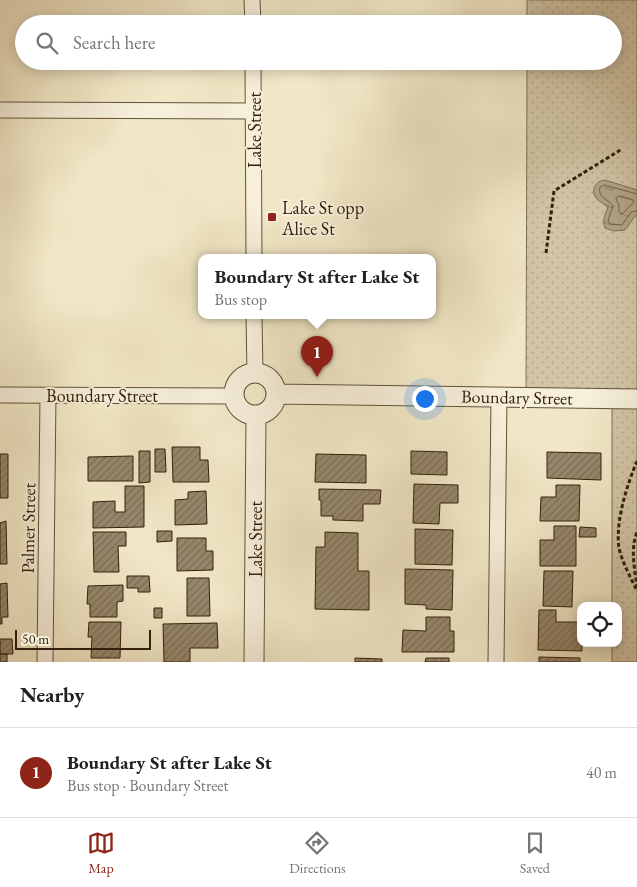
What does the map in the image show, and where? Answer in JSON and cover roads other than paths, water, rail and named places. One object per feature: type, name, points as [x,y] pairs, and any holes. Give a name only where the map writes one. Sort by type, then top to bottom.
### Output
[{"type":"street","points":[[252,0],[253,15]]},
{"type":"street","name":"Lake Street","points":[[253,70],[254,254]]},
{"type":"street","points":[[0,110],[254,111]]},
{"type":"street","points":[[254,319],[255,373]]},
{"type":"street","points":[[255,373],[263,374],[270,379],[276,394],[275,402],[270,409],[264,414],[256,415],[243,412],[235,402],[234,396],[235,387],[239,380],[246,375],[255,373]]},
{"type":"street","name":"Boundary Street","points":[[276,394],[637,398]]},
{"type":"street","name":"Boundary Street","points":[[0,395],[234,396]]},
{"type":"street","name":"Palmer Street","points":[[45,662],[48,395]]},
{"type":"street","points":[[496,662],[498,396]]},
{"type":"street","name":"Lake Street","points":[[254,662],[256,415]]},
{"type":"water","points":[[605,180],[637,190],[637,216],[635,216],[625,230],[614,231],[605,228],[604,220],[608,207],[597,199],[594,190],[596,184]]},
{"type":"place","name":"Lake St opp Alice St","points":[[272,217]]},
{"type":"place","name":"Boundary St after Lake St","points":[[317,377]]}]
